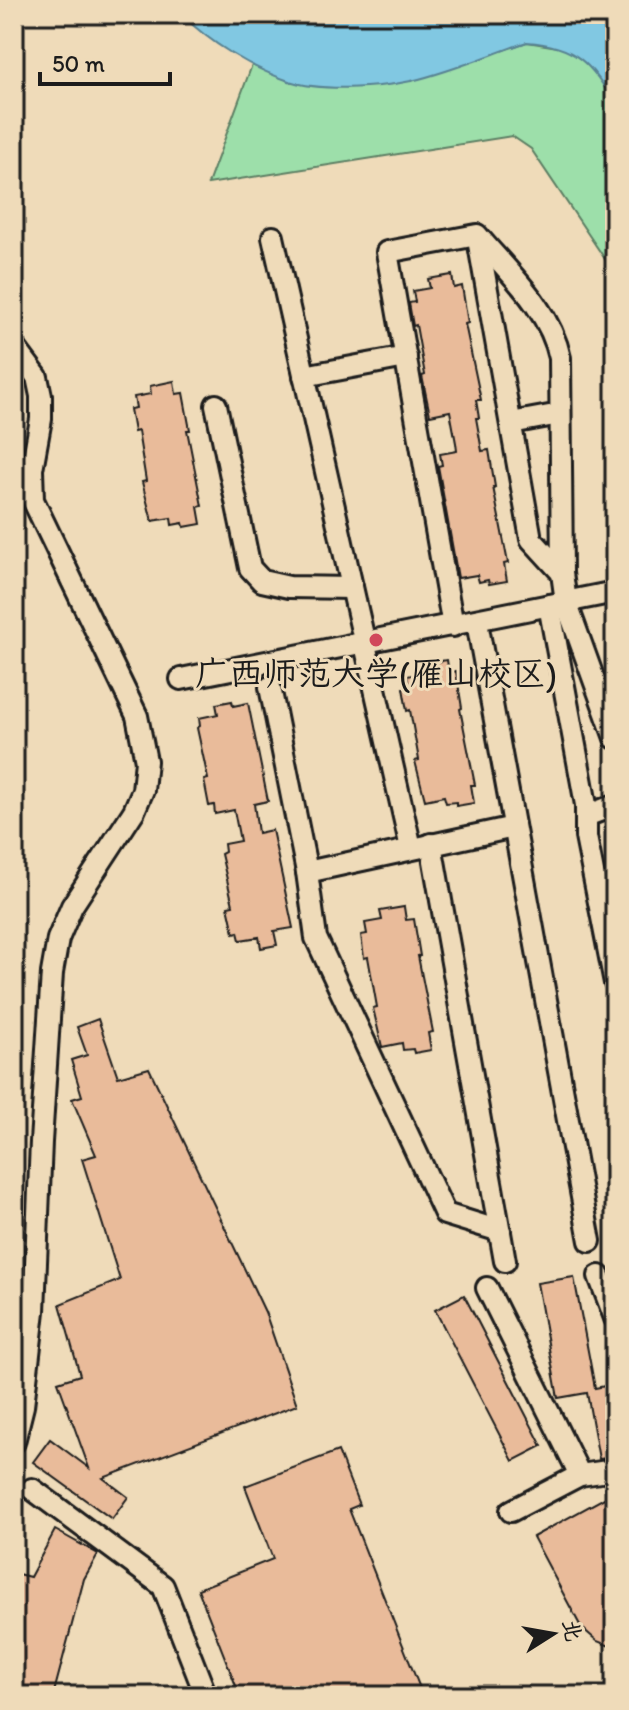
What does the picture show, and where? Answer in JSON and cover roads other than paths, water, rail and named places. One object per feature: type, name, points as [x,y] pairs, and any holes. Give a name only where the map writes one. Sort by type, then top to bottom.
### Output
[{"type":"street","points":[[453,626],[387,252],[477,235]]},
{"type":"street","points":[[477,235],[541,312],[552,329],[560,358],[562,573],[558,604],[586,805],[586,837],[615,983]]},
{"type":"street","points":[[477,235],[531,539],[562,573]]},
{"type":"street","points":[[273,237],[363,642],[421,846],[505,1261]]},
{"type":"street","points":[[14,346],[37,377],[41,396],[41,419],[32,469],[33,500],[137,716],[146,761],[143,790],[134,811],[72,906],[58,939],[52,973],[41,1142],[34,1311],[23,1406],[14,1442]]},
{"type":"street","points":[[304,376],[406,357]]},
{"type":"street","points":[[216,405],[250,568],[262,581],[275,584],[352,588]]},
{"type":"street","points":[[511,423],[560,414]]},
{"type":"street","points":[[181,679],[615,592]]},
{"type":"street","points":[[558,604],[615,738]]},
{"type":"street","points":[[477,622],[590,1241]]},
{"type":"street","points":[[270,687],[307,872],[316,938],[445,1214],[500,1231]]},
{"type":"street","points":[[586,816],[615,805]]},
{"type":"street","points":[[307,872],[514,827]]},
{"type":"street","points":[[599,1276],[615,1318]]},
{"type":"street","points":[[487,1288],[580,1475]]},
{"type":"street","points":[[511,1511],[580,1475],[615,1470]]},
{"type":"street","points":[[32,1489],[163,1586],[206,1696]]},
{"type":"water","points":[[181,14],[615,14],[615,104],[598,78],[580,59],[558,47],[544,44],[527,42],[411,81],[383,86],[317,87],[289,81],[246,62],[218,45]]},
{"type":"place","name":"广西师范大学(雁山校区)","points":[[376,640]]}]
